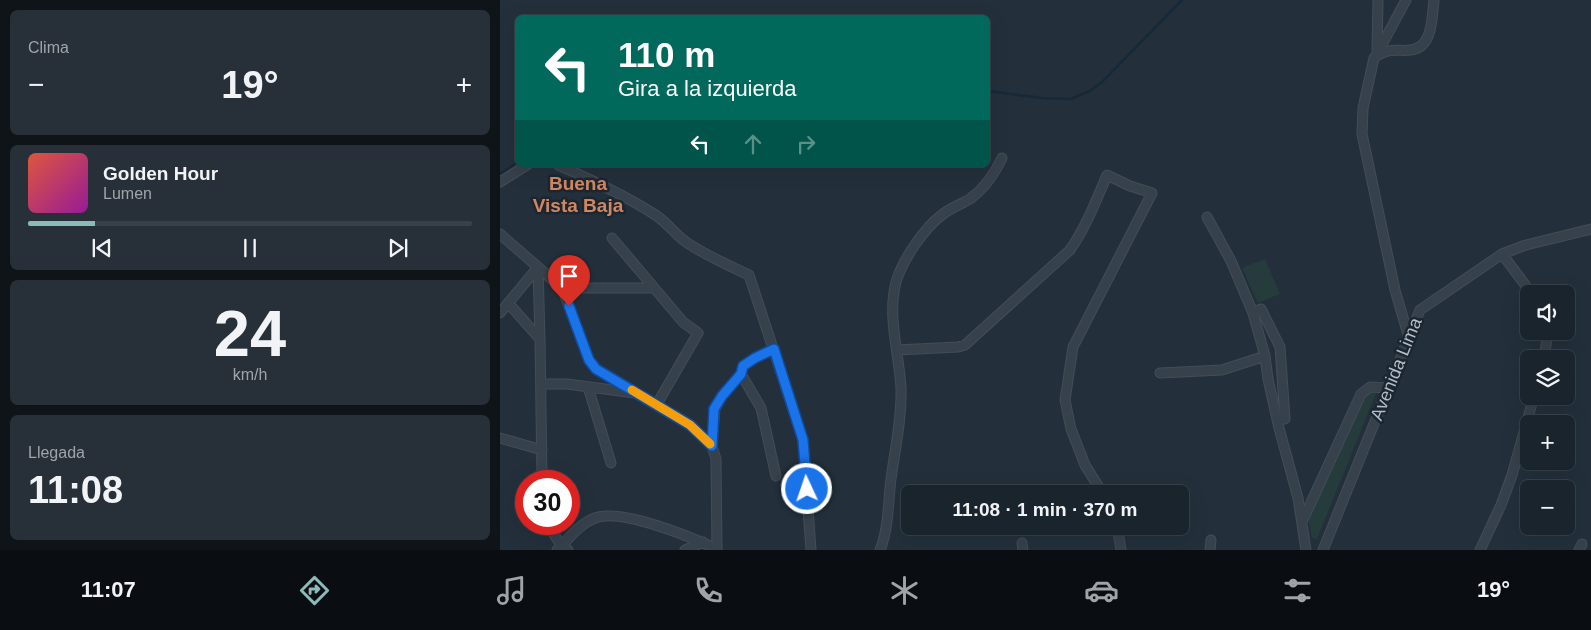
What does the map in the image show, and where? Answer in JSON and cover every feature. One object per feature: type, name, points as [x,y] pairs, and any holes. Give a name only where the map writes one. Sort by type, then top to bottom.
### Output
[{"type":"street","points":[[1377,54],[1378,0]]},
{"type":"street","points":[[1406,0],[1374,58],[1363,108],[1362,134],[1395,290],[1409,338]]},
{"type":"street","points":[[1377,54],[1390,51],[1414,50],[1423,46],[1428,36],[1434,0]]},
{"type":"street","points":[[880,550],[886,522],[900,404],[901,389],[892,320],[894,296],[901,269],[918,241],[942,215],[970,199],[984,187],[994,175],[1002,158]]},
{"type":"street","points":[[500,182],[524,167]]},
{"type":"street","points":[[562,167],[652,212],[668,223],[683,240],[749,276],[803,440],[811,550]]},
{"type":"street","points":[[896,350],[965,345],[1070,250],[1091,214],[1107,175],[1130,186],[1152,193],[1073,348],[1065,400],[1071,429],[1085,465],[1097,485]]},
{"type":"street","points":[[1207,217],[1231,260],[1253,312],[1298,498],[1306,550]]},
{"type":"street","name":"Avenida Lima","points":[[1323,550],[1420,310],[1502,254],[1526,245],[1591,229]]},
{"type":"street","points":[[500,234],[562,288],[589,360],[596,369],[690,425],[712,446]]},
{"type":"street","points":[[612,238],[683,322],[698,333],[657,404]]},
{"type":"street","points":[[1502,254],[1525,285]]},
{"type":"street","points":[[500,313],[538,267]]},
{"type":"street","points":[[538,267],[542,470]]},
{"type":"street","points":[[562,288],[654,288]]},
{"type":"street","points":[[508,303],[540,338]]},
{"type":"street","points":[[1253,312],[1261,309],[1280,347],[1285,418]]},
{"type":"street","points":[[554,535],[562,548],[587,522],[605,516],[626,518],[686,535],[717,549],[716,459],[712,446],[714,409],[741,374],[743,366],[774,349]]},
{"type":"street","points":[[1160,373],[1222,370],[1265,356]]},
{"type":"street","points":[[741,374],[761,408],[776,476]]},
{"type":"street","points":[[541,384],[567,384],[640,394]]},
{"type":"street","points":[[588,387],[611,463]]},
{"type":"street","points":[[1302,522],[1361,394],[1370,387],[1388,388]]},
{"type":"street","points":[[1480,550],[1512,475],[1531,405]]},
{"type":"street","points":[[500,438],[542,450]]},
{"type":"street","points":[[1118,535],[1121,550]]},
{"type":"street","points":[[1210,550],[1211,540]]},
{"type":"street","points":[[685,550],[703,542]]},
{"type":"green space","points":[[1265,259],[1280,294],[1258,303],[1242,268]]},
{"type":"green space","points":[[1372,389],[1377,391],[1317,539],[1312,538],[1308,518],[1362,397]]},
{"type":"waterway","points":[[990,91],[1042,98],[1071,99],[1090,91],[1102,82],[1182,0]]},
{"type":"waterway","points":[[500,174],[515,164]]},
{"type":"slow traffic","points":[[632,390],[690,425],[710,444]]},
{"type":"district","name":"Buena Vista Baja","points":[[578,194]]},
{"type":"route","points":[[569,306],[589,360],[596,369],[690,425],[712,446],[714,409],[722,396],[741,374],[743,366],[774,349],[803,440],[807,489]]}]
